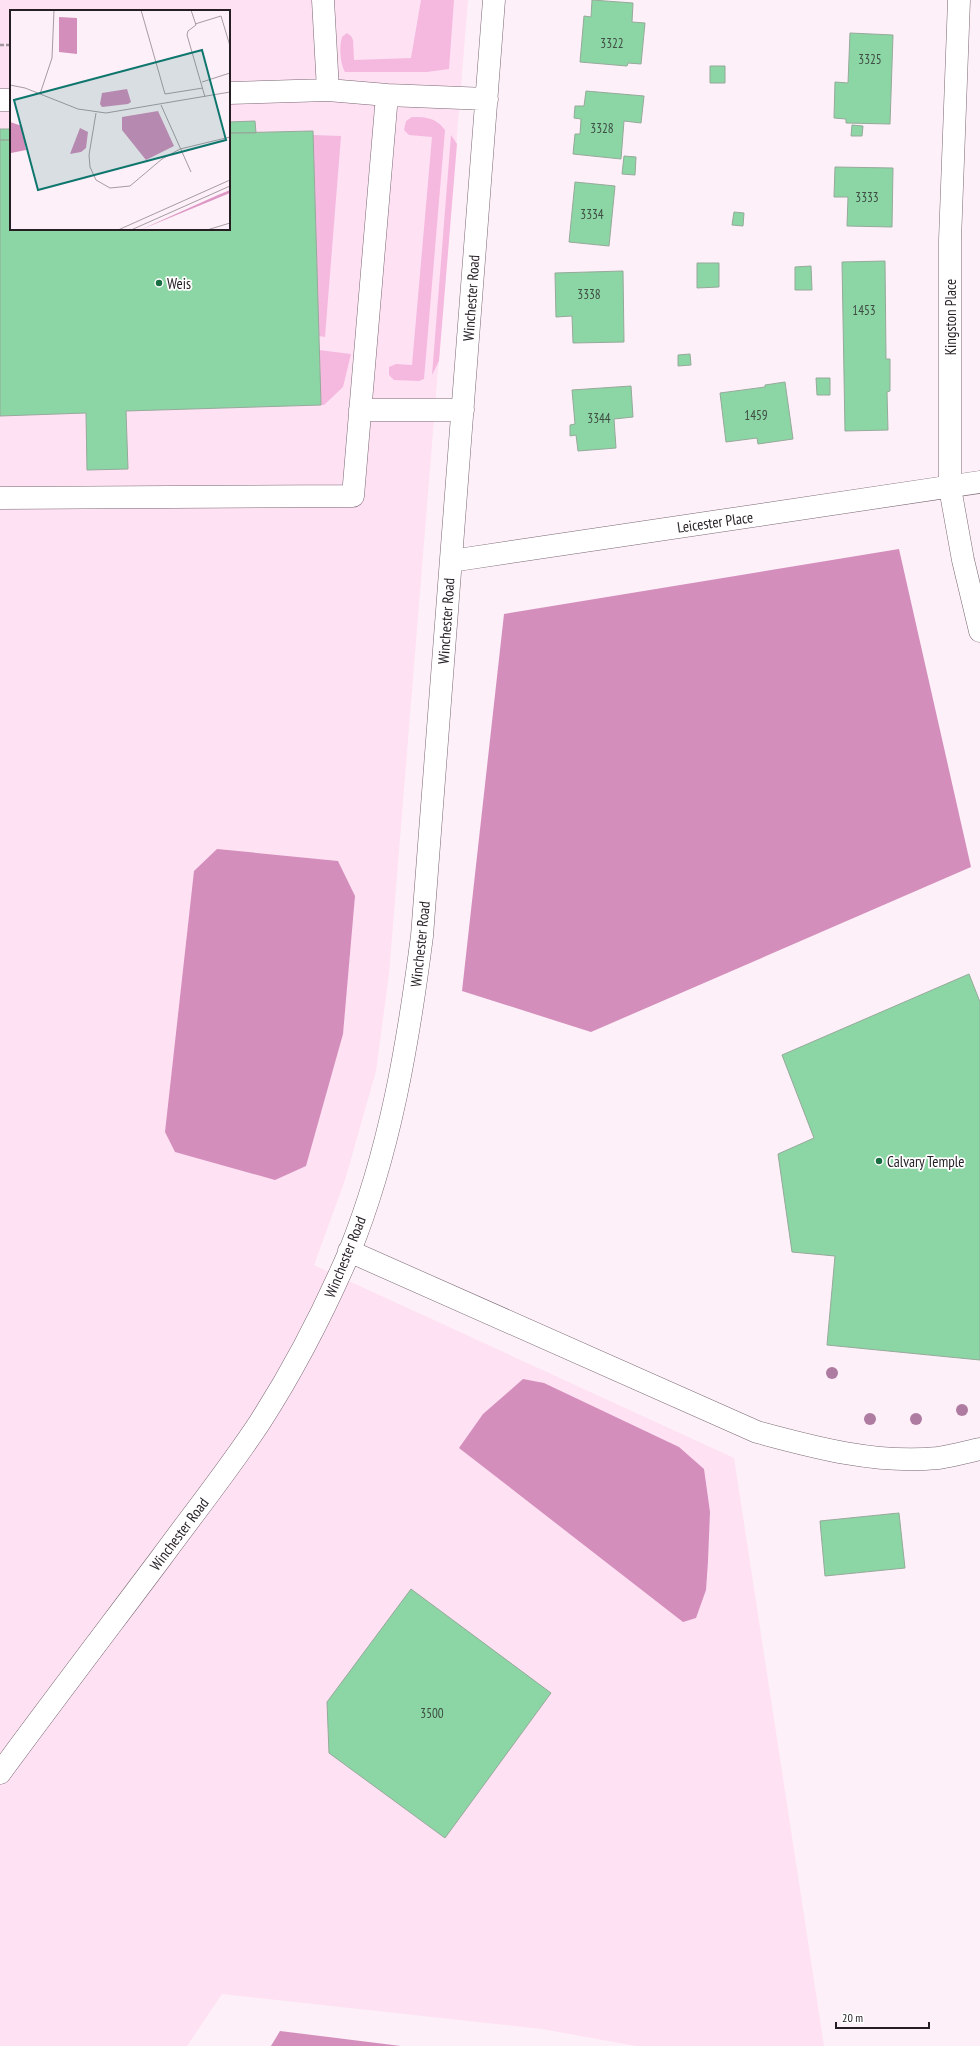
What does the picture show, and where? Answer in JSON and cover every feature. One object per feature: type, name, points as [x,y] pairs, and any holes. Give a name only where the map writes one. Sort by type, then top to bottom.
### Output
[{"type":"street","points":[[323,0],[328,90]]},
{"type":"street","name":"Winchester Road","points":[[3,1764],[218,1482],[260,1422],[321,1313],[349,1252],[384,1145],[401,1077],[413,1008],[422,936],[494,0]]},
{"type":"street","name":"Kingston Place","points":[[959,0],[950,240],[950,488],[963,560],[980,631]]},
{"type":"street","points":[[230,93],[328,90],[387,95],[487,99]]},
{"type":"street","points":[[0,498],[353,496],[387,95]]},
{"type":"street","points":[[360,410],[463,410]]},
{"type":"street","name":"Leicester Place","points":[[451,561],[950,488],[980,482]]},
{"type":"street","points":[[349,1252],[757,1432],[821,1450],[889,1459],[938,1458],[980,1449]]},
{"type":"shaded area","points":[[0,0],[468,0],[389,974],[376,1071],[345,1180],[314,1265],[734,1458],[824,2046],[636,2046],[542,2029],[222,1994],[187,2046],[0,2046]]},
{"type":"shaded area","points":[[421,0],[454,0],[449,69],[427,72],[345,72],[340,55],[340,45],[342,37],[347,33],[353,40],[354,60],[411,58]]},
{"type":"shaded area","points":[[412,117],[431,119],[442,126],[445,130],[424,379],[419,381],[394,380],[389,375],[389,367],[396,364],[412,365],[432,137],[409,135],[404,130],[406,121]]},
{"type":"shaded area","points":[[313,135],[341,136],[325,337],[319,336]]},
{"type":"shaded area","points":[[451,135],[457,144],[439,361],[432,375]]},
{"type":"shaded area","points":[[319,350],[351,354],[343,387],[324,405],[321,405]]},
{"type":"shaded area","points":[[899,549],[971,867],[591,1032],[462,991],[504,614]]},
{"type":"shaded area","points":[[217,849],[338,861],[355,896],[343,1034],[306,1166],[275,1180],[175,1152],[165,1132],[194,871]]},
{"type":"shaded area","points":[[523,1379],[544,1383],[679,1447],[704,1469],[710,1512],[708,1561],[706,1590],[696,1618],[683,1622],[459,1448],[483,1414]]},
{"type":"shaded area","points":[[280,2031],[401,2046],[271,2046]]},
{"type":"building","points":[[592,0],[633,3],[632,22],[645,23],[641,64],[628,63],[627,66],[580,62],[584,16],[591,17]]},
{"type":"building","points":[[850,33],[893,35],[890,124],[846,123],[846,119],[834,118],[835,82],[848,83]]},
{"type":"building","points":[[710,66],[725,66],[725,83],[710,83]]},
{"type":"building","points":[[586,91],[644,96],[641,123],[624,121],[621,159],[573,154],[575,134],[580,134],[581,119],[574,118],[575,106],[584,106]]},
{"type":"building","points":[[255,121],[256,133],[230,133],[230,122]]},
{"type":"building","points":[[852,125],[863,126],[862,136],[851,136]]},
{"type":"building","points":[[0,129],[10,129],[10,140],[0,140]]},
{"type":"building","name":"Weis","points":[[313,131],[321,405],[126,411],[128,469],[87,470],[86,413],[0,416],[0,140],[10,140],[10,230],[230,230],[230,133]]},
{"type":"building","points":[[624,156],[636,157],[635,175],[622,174]]},
{"type":"building","points":[[835,167],[893,168],[892,227],[847,226],[848,197],[834,197]]},
{"type":"building","points":[[575,182],[615,186],[609,246],[569,242]]},
{"type":"building","points":[[734,212],[744,213],[743,226],[732,225]]},
{"type":"building","points":[[885,261],[886,359],[890,359],[890,391],[887,392],[888,430],[845,431],[842,262]]},
{"type":"building","points":[[697,263],[719,263],[719,287],[697,288]]},
{"type":"building","points":[[811,266],[812,290],[795,290],[795,267]]},
{"type":"building","points":[[623,271],[624,342],[573,343],[572,316],[556,317],[555,273]]},
{"type":"building","points":[[690,354],[691,365],[678,366],[678,355]]},
{"type":"building","points":[[816,378],[830,378],[830,395],[817,395]]},
{"type":"building","points":[[785,382],[793,439],[758,444],[757,438],[726,442],[720,393],[765,387],[765,385]]},
{"type":"building","points":[[631,386],[633,417],[614,419],[616,448],[578,451],[576,435],[570,436],[570,425],[575,424],[572,390]]},
{"type":"building","name":"Calvary Temple","points":[[969,974],[980,1002],[980,1360],[827,1345],[835,1256],[792,1252],[778,1154],[814,1138],[782,1055]]},
{"type":"building","points":[[899,1513],[905,1568],[825,1576],[820,1521]]},
{"type":"building","points":[[411,1589],[551,1693],[445,1838],[329,1753],[327,1702]]},
{"type":"place","name":"Weis","points":[[159,283]]},
{"type":"place","name":"Calvary Temple","points":[[879,1161]]}]
